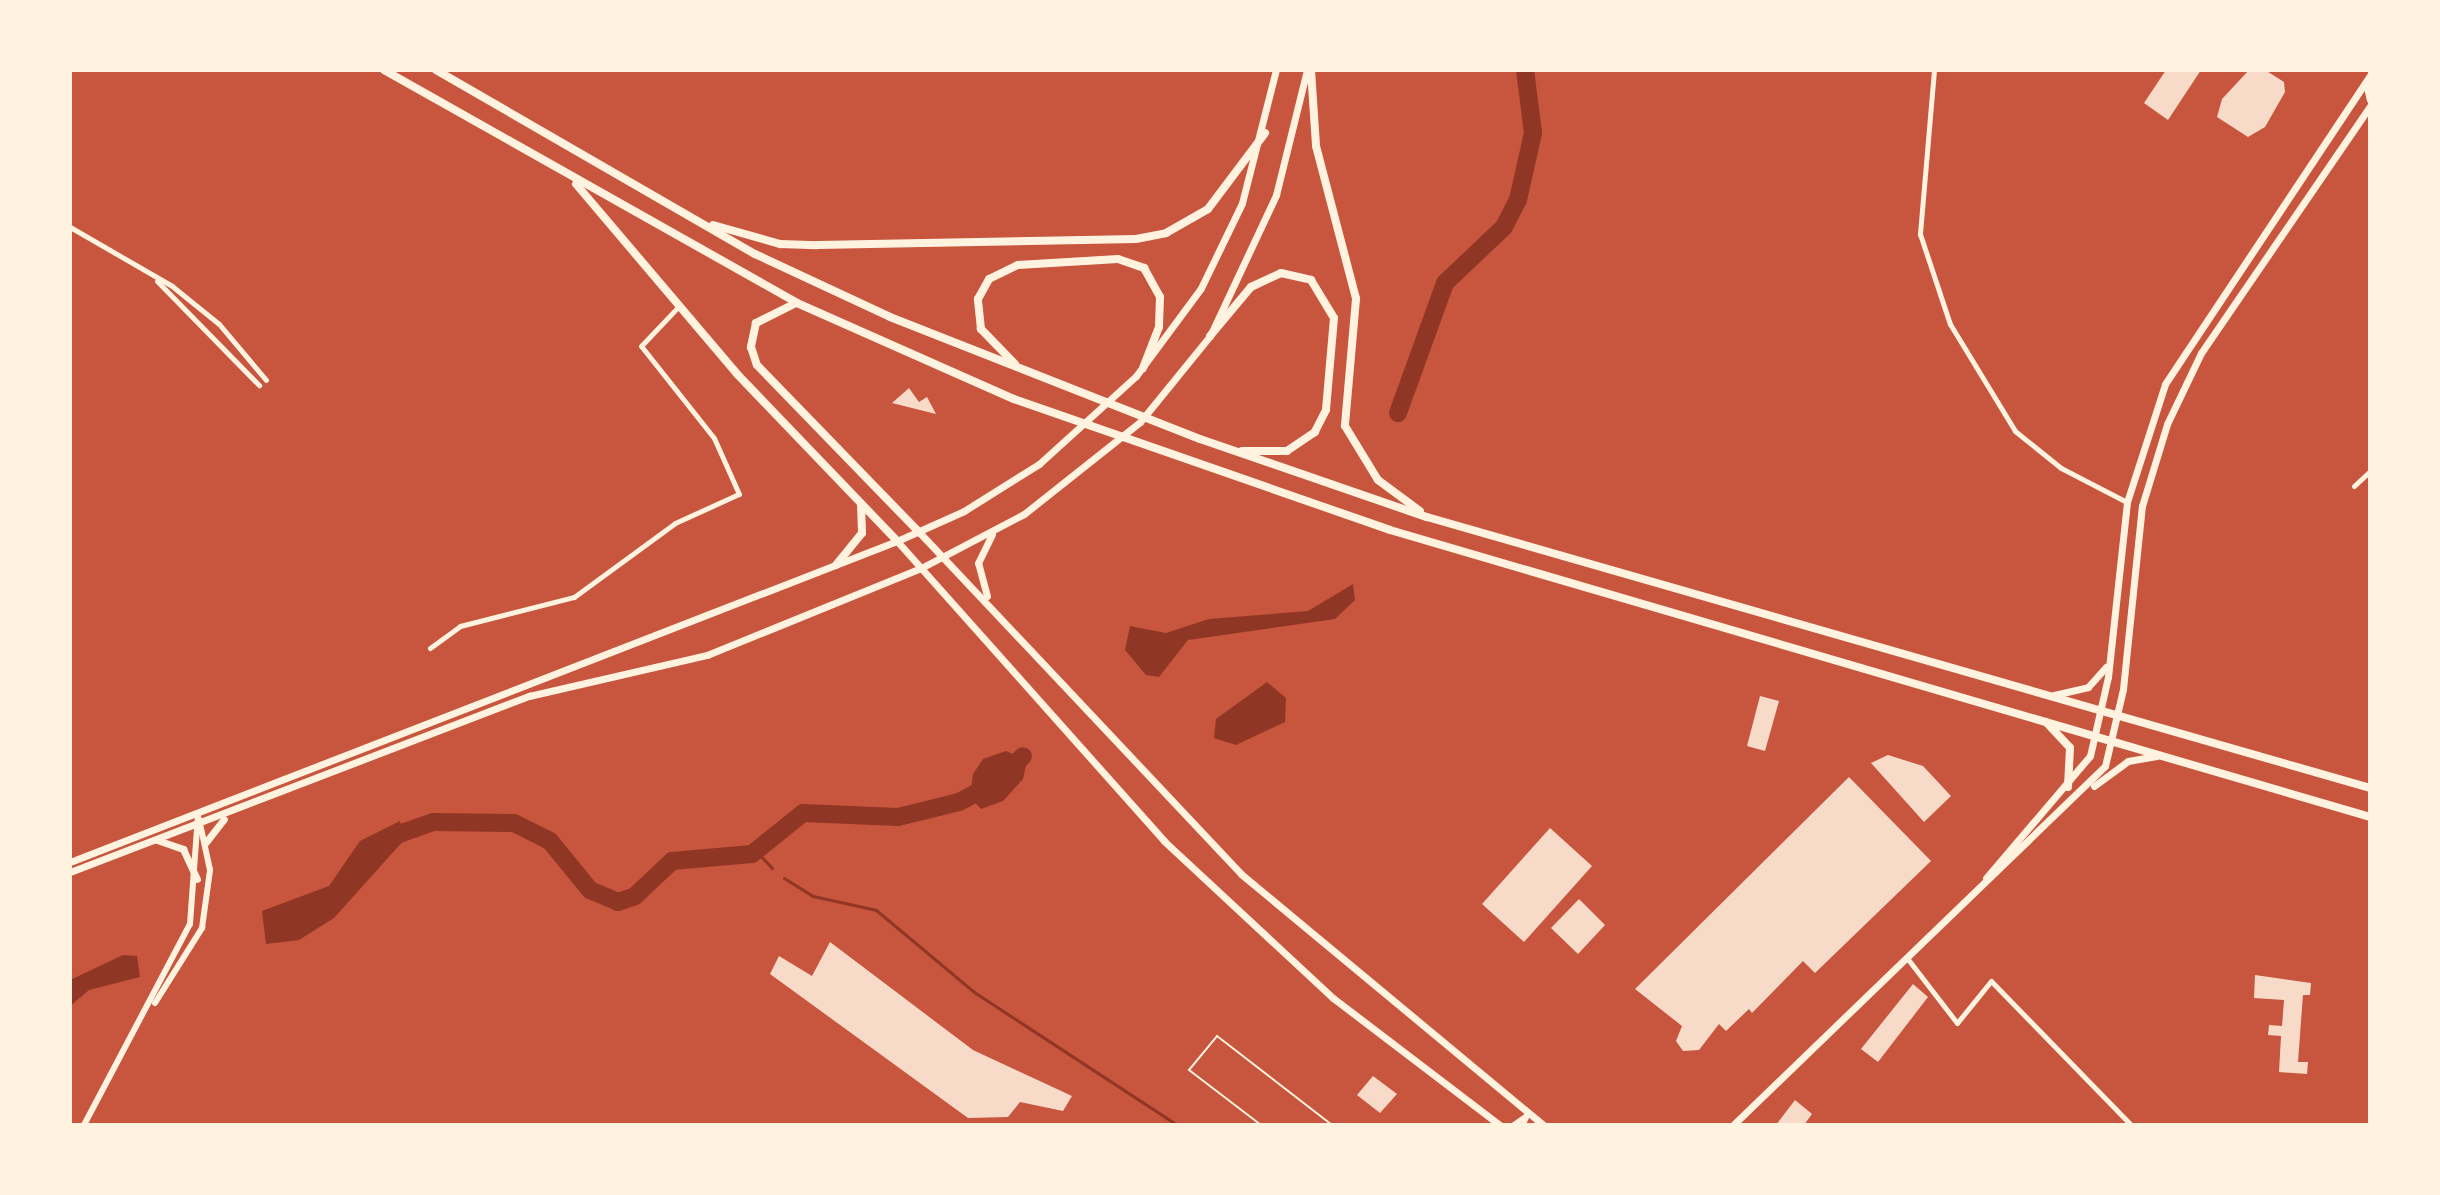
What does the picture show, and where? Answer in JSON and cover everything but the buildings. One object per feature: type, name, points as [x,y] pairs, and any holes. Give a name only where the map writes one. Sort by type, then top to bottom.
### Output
[{"type":"main road","points":[[384,70],[570,178],[797,303],[1014,399],[1175,458],[1691,621],[2096,733],[2370,817]]},
{"type":"main road","points":[[436,70],[693,219],[890,317],[1200,439],[1427,517],[2370,788]]},
{"type":"main road","points":[[70,862],[919,532],[1039,464],[1143,368],[1222,248],[1265,133],[1276,70]]},
{"type":"main road","points":[[1210,336],[1276,195],[1309,70]]},
{"type":"main road","points":[[1309,70],[1316,146],[1356,299],[1345,426],[1378,480],[1427,517]]},
{"type":"main road","points":[[2083,794],[2114,739],[2142,506],[2167,424],[2246,287],[2370,103],[2368,78]]},
{"type":"main road","points":[[1980,887],[2087,764],[2102,710],[2112,650],[2127,502],[2150,419],[2231,277],[2368,78]]},
{"type":"main road","points":[[693,219],[780,244],[1136,239],[1166,233],[1208,209],[1265,133]]},
{"type":"main road","points":[[570,178],[679,306],[897,541],[1164,841],[1283,956],[1398,1053],[1500,1125]]},
{"type":"main road","points":[[1022,370],[981,329],[978,299],[989,279],[1018,265],[1118,259],[1144,268],[1160,297],[1159,327],[1143,368]]},
{"type":"main road","points":[[2240,264],[2255,274]]},
{"type":"main road","points":[[70,872],[155,839],[230,815],[529,696],[680,664],[921,568],[993,532],[1109,451],[1251,287],[1281,273],[1311,280],[1334,318],[1326,410],[1315,432],[1287,451],[1230,450]]},
{"type":"main road","points":[[2231,277],[2246,287]]},
{"type":"main road","points":[[797,303],[772,309],[756,323],[751,347],[757,365],[992,605],[1241,874],[1543,1125]]},
{"type":"main road","points":[[2150,419],[2167,424]]},
{"type":"main road","points":[[836,565],[862,533],[859,500]]},
{"type":"main road","points":[[2127,502],[2142,506]]},
{"type":"main road","points":[[992,605],[978,563],[993,532]]},
{"type":"main road","points":[[2054,695],[2092,685],[2112,650]]},
{"type":"main road","points":[[2043,719],[2070,748],[2068,787]]},
{"type":"main road","points":[[1733,1125],[1980,887],[2083,794],[2128,761],[2166,755]]},
{"type":"main road","points":[[206,842],[230,815]]},
{"type":"main road","points":[[155,839],[183,849],[197,879]]},
{"type":"street","points":[[1934,70],[1920,234],[1950,324],[2015,431],[2061,468],[2127,502]]},
{"type":"street","points":[[70,227],[157,280],[219,324],[266,380]]},
{"type":"street","points":[[157,280],[259,385]]},
{"type":"street","points":[[430,648],[460,626],[574,597],[675,523],[739,494],[714,438],[641,346],[679,306]]},
{"type":"street","points":[[251,377],[260,371]]},
{"type":"street","points":[[2354,486],[2370,471]]},
{"type":"street","points":[[84,1125],[149,1009],[190,924],[197,879],[198,814]]},
{"type":"street","points":[[149,1009],[177,978],[202,928],[210,886],[206,842],[197,826]]},
{"type":"street","points":[[1907,958],[1957,1023],[1991,981],[2131,1125]]},
{"type":"street","points":[[1512,1125],[1528,1114]]},
{"type":"street","points":[[1522,1125],[1528,1114]]},
{"type":"lane","points":[[1261,1125],[1189,1070],[1217,1036],[1332,1125]]},
{"type":"shaded area","points":[[1353,584],[1355,600],[1335,619],[1188,640],[1159,677],[1146,675],[1125,650],[1130,626],[1166,633],[1209,619],[1308,611]]},
{"type":"shaded area","points":[[1267,682],[1286,698],[1285,722],[1236,745],[1214,738],[1216,719]]},
{"type":"shaded area","points":[[1006,751],[1027,760],[1023,779],[1003,801],[981,809],[970,797],[973,774],[983,759]]},
{"type":"shaded area","points":[[400,821],[404,840],[334,918],[299,940],[266,944],[262,911],[329,886],[360,841]]},
{"type":"shaded area","points":[[123,955],[137,956],[140,977],[89,990],[70,1006],[70,980]]},
{"type":"waterway","points":[[1398,413],[1445,283],[1504,227],[1518,200],[1533,133],[1525,70]]},
{"type":"waterway","points":[[385,839],[433,822],[514,823],[550,841],[590,890],[618,902],[635,896],[672,861],[752,854],[803,813],[898,817],[959,802],[996,783],[1023,756]]},
{"type":"waterway","points":[[757,852],[772,868]]},
{"type":"waterway","points":[[784,878],[813,896],[876,910],[974,992],[1177,1125]]}]
